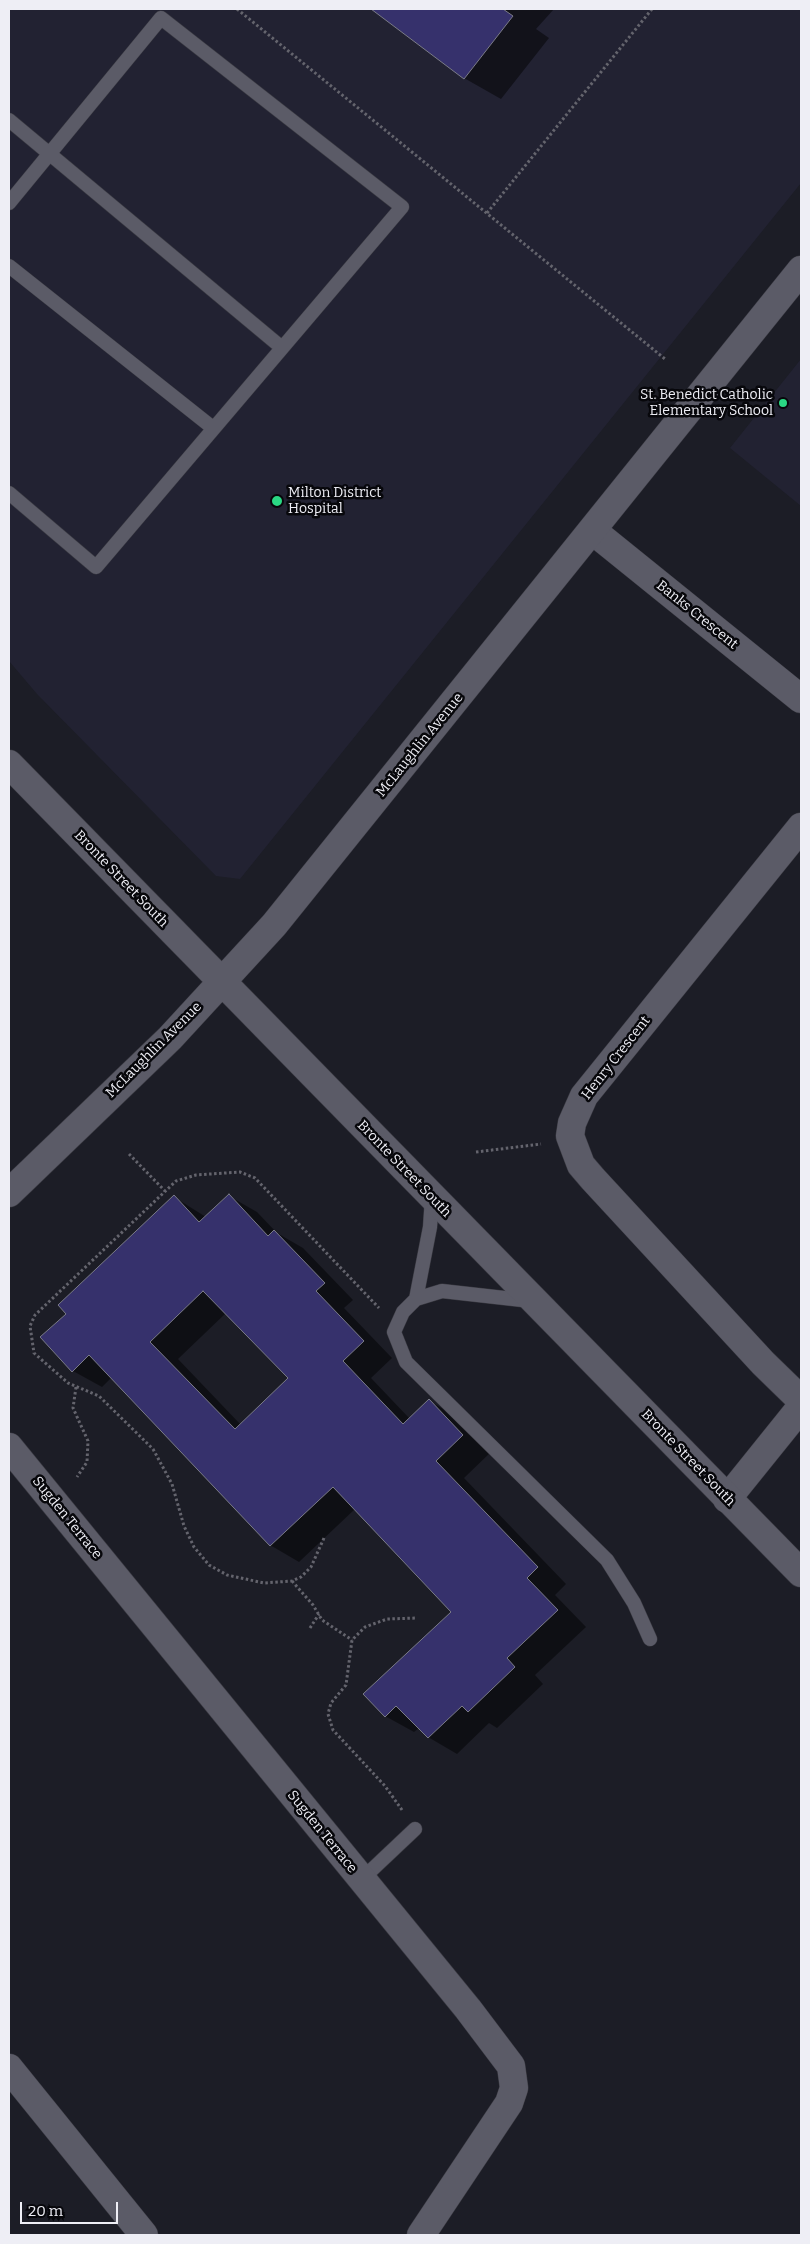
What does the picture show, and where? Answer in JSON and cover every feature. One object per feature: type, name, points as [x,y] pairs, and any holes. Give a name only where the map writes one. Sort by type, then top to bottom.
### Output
[{"type":"street","name":"McLaughlin Avenue","points":[[9,1193],[170,1038],[274,925],[800,275]]},
{"type":"street","name":"Banks Crescent","points":[[593,531],[801,699]]},
{"type":"street","name":"Bronte Street South","points":[[9,764],[801,1573]]},
{"type":"street","name":"Henry Crescent","points":[[801,827],[584,1096],[572,1123],[570,1136],[582,1165],[593,1179],[763,1363],[801,1400]]},
{"type":"street","points":[[727,1499],[801,1407]]},
{"type":"street","name":"Sugden Terrace","points":[[9,1447],[468,2009],[511,2066],[514,2088],[509,2103],[421,2235]]},
{"type":"street","points":[[9,2068],[144,2235]]},
{"type":"lane","points":[[9,203],[161,18],[402,207],[281,347],[96,567],[9,493]]},
{"type":"lane","points":[[9,120],[281,347]]},
{"type":"lane","points":[[9,266],[213,428]]},
{"type":"lane","points":[[416,1299],[430,1227],[432,1197]]},
{"type":"lane","points":[[535,1301],[442,1291],[416,1299],[403,1312],[394,1332],[406,1362],[608,1560],[634,1602],[650,1639]]},
{"type":"lane","points":[[361,1880],[415,1829]]},
{"type":"path","points":[[237,9],[665,359]]},
{"type":"path","points":[[487,213],[652,9]]},
{"type":"path","points":[[476,1152],[547,1144]]},
{"type":"path","points":[[129,1154],[165,1191]]},
{"type":"path","points":[[324,1538],[311,1567],[301,1577],[292,1581],[264,1582],[227,1576],[209,1565],[194,1547],[172,1484],[153,1449],[99,1396],[68,1383],[34,1353],[30,1326],[35,1315],[176,1181],[196,1175],[240,1172],[255,1178],[396,1327]]},
{"type":"path","points":[[76,1387],[73,1408],[88,1441],[87,1462],[77,1477]]},
{"type":"path","points":[[292,1581],[322,1620],[352,1640]]},
{"type":"path","points":[[310,1628],[319,1614]]},
{"type":"path","points":[[415,1829],[385,1786],[333,1730],[328,1714],[331,1703],[346,1685],[352,1640],[365,1627],[387,1619],[417,1618]]},
{"type":"shaded area","name":"Milton District Hospital","points":[[9,9],[801,9],[801,183],[240,879],[216,876],[37,694],[9,661]]},
{"type":"shaded area","name":"St. Benedict Catholic Elementary School","points":[[801,359],[801,506],[730,448]]},
{"type":"building","points":[[371,9],[503,9],[513,16],[464,79]]},
{"type":"building","points":[[229,1194],[268,1236],[274,1230],[325,1283],[316,1291],[364,1341],[343,1361],[403,1424],[429,1399],[463,1435],[436,1461],[538,1567],[527,1578],[558,1610],[507,1658],[515,1667],[468,1712],[462,1706],[428,1738],[396,1706],[385,1717],[363,1694],[451,1612],[333,1487],[270,1546],[89,1355],[72,1372],[40,1337],[66,1314],[58,1305],[174,1195],[199,1222]],"holes":[[[203,1291],[288,1378],[235,1429],[150,1342]]]},
{"type":"place","name":"St. Benedict Catholic Elementary School","points":[[783,403]]},
{"type":"place","name":"Milton District Hospital","points":[[277,501]]}]
